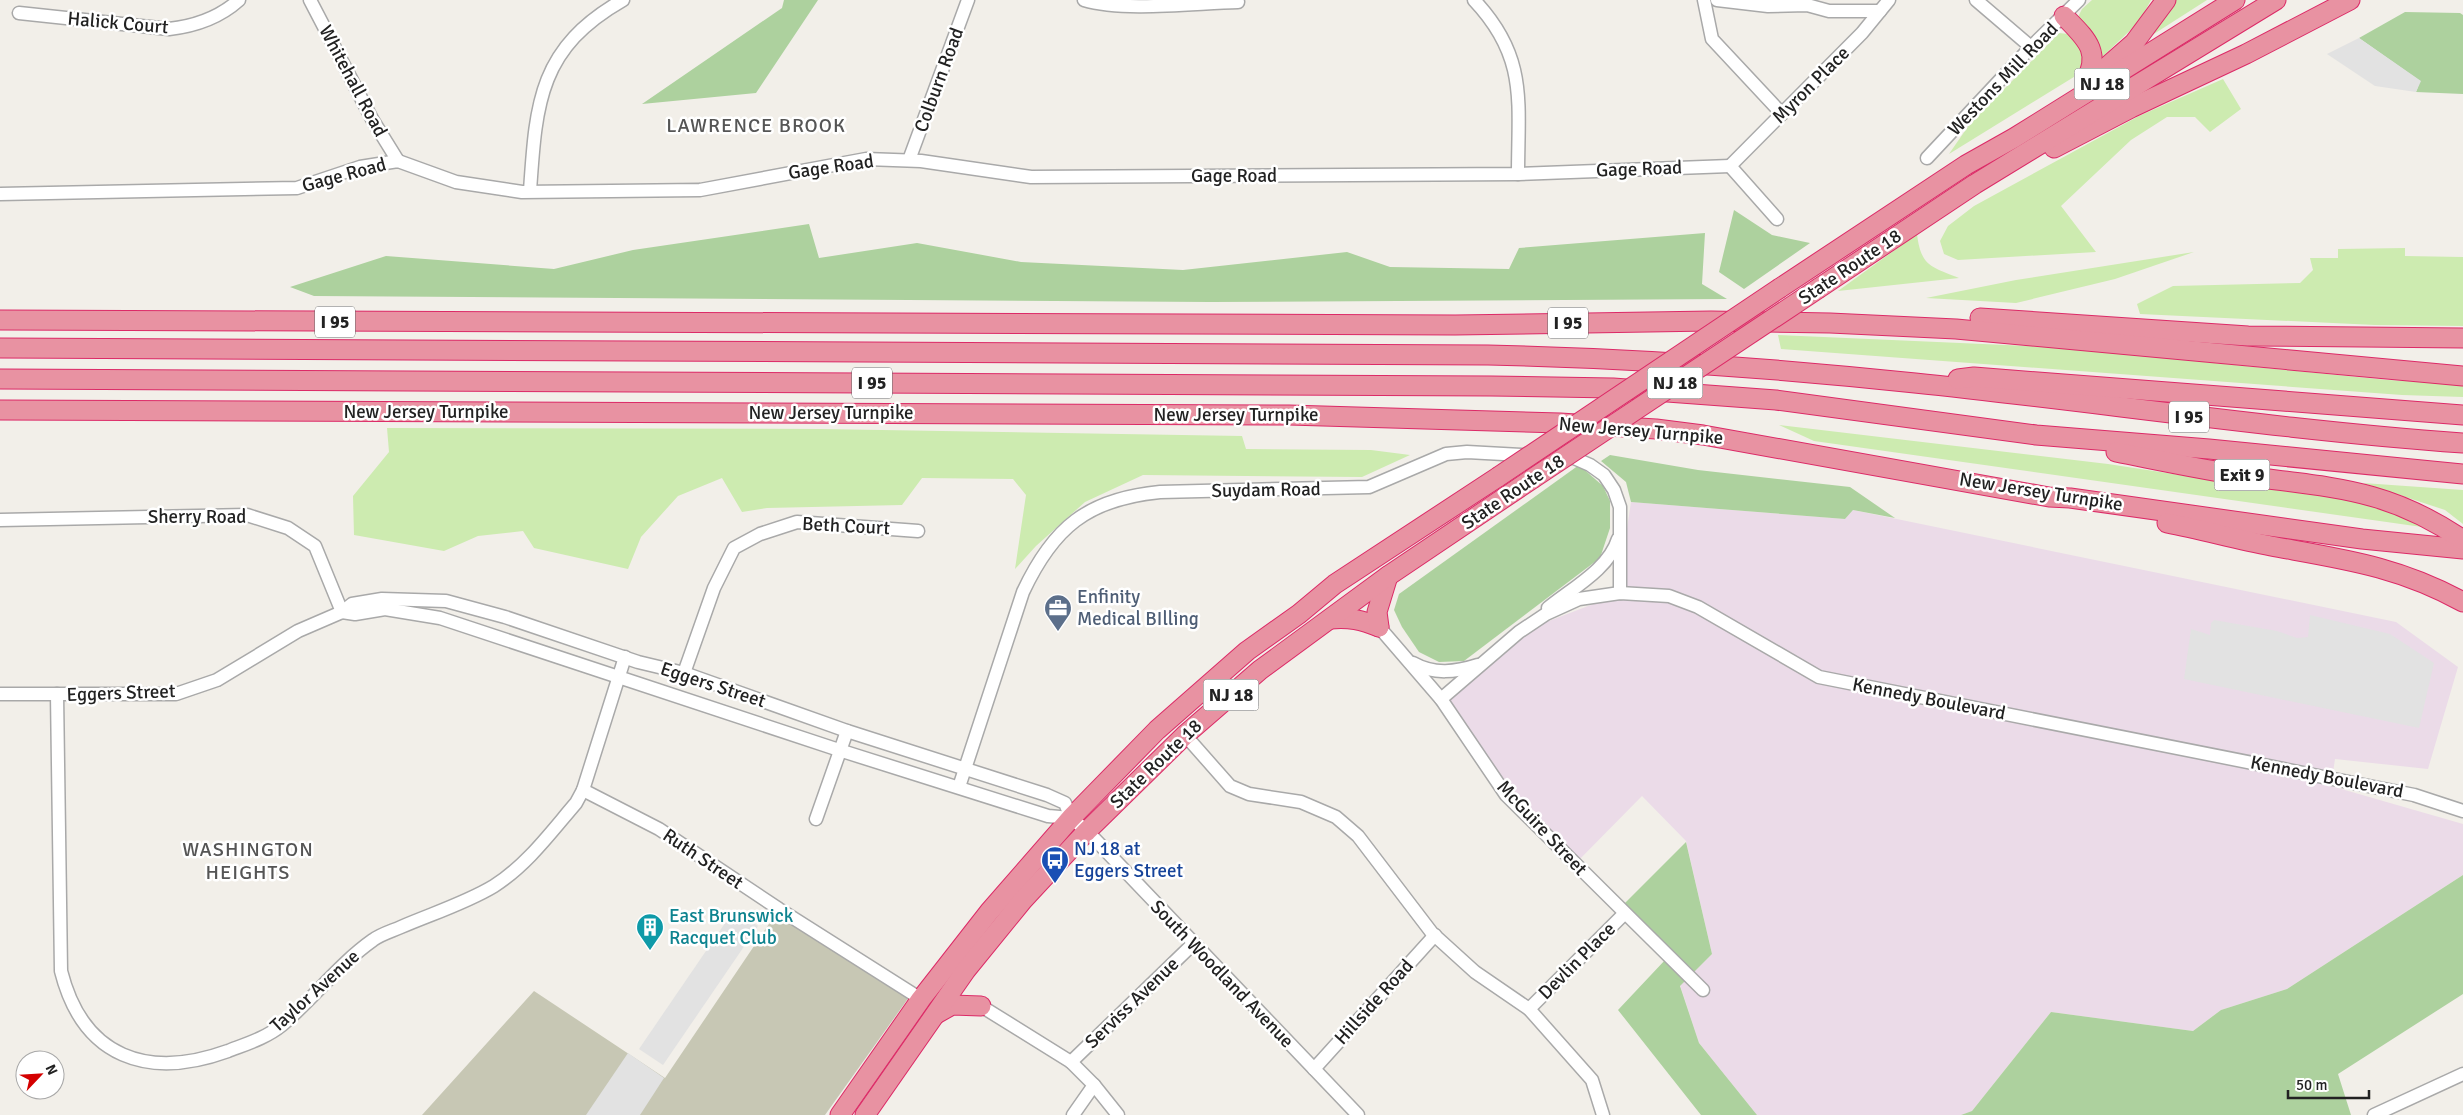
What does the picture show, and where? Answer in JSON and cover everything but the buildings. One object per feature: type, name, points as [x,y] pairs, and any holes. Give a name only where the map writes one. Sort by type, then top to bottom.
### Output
[{"type":"highway","points":[[1966,165],[2010,130],[2085,82],[2125,52],[2151,23],[2166,0]]},
{"type":"highway","name":"State Route 18","points":[[840,1115],[921,999],[989,912],[1071,818],[1156,730],[1247,651],[1299,614],[1335,584],[1966,165],[2022,134],[2235,0]]},
{"type":"highway","name":"State Route 18","points":[[865,1115],[966,970],[1022,900],[1087,831],[1185,735],[1260,670],[1388,576],[1819,288],[2008,164],[2276,0]]},
{"type":"highway","points":[[2008,164],[2063,144],[2124,111],[2246,54],[2350,0]]},
{"type":"highway","points":[[2064,16],[2084,37],[2092,52],[2091,69],[2085,82]]},
{"type":"highway","points":[[1830,323],[1975,318],[2248,336],[2463,338]]},
{"type":"highway","name":"I 95","points":[[0,320],[1435,325],[1701,321],[1830,323],[1956,329],[2463,376]]},
{"type":"highway","name":"I 95","points":[[0,348],[1488,355],[1663,361],[1916,383],[2201,418],[2463,443]]},
{"type":"highway","points":[[1916,383],[1974,377],[2463,415]]},
{"type":"highway","name":"New Jersey Turnpike","points":[[0,379],[1613,388],[1776,400],[2036,435],[2209,449],[2463,474]]},
{"type":"highway","name":"New Jersey Turnpike","points":[[0,410],[1279,415],[1505,421],[1656,429],[1703,435],[2049,497],[2080,499],[2362,539],[2463,549]]},
{"type":"highway","name":"Exit 9","points":[[2036,435],[2211,471],[2342,488],[2399,504],[2442,526],[2463,540]]},
{"type":"highway","points":[[2049,497],[2069,504],[2134,515],[2260,544],[2375,565],[2438,588],[2463,602]]},
{"type":"highway","points":[[1330,619],[1355,619],[1379,627],[1377,612],[1388,576]]},
{"type":"highway","points":[[966,970],[968,989],[981,1006]]},
{"type":"highway","points":[[936,1014],[952,1005],[981,1006]]},
{"type":"street","name":"Halick Court","points":[[19,13],[169,29],[190,26],[210,19],[228,10],[239,0]]},
{"type":"street","name":"Whitehall Road","points":[[310,0],[372,119],[398,161]]},
{"type":"street","points":[[530,192],[534,135],[539,102],[548,73],[564,48],[584,26],[624,0]]},
{"type":"street","name":"Colburn Road","points":[[909,160],[968,0]]},
{"type":"street","points":[[1084,0],[1098,4],[1127,6],[1238,2]]},
{"type":"street","points":[[1474,0],[1503,37],[1513,59],[1518,110],[1518,174]]},
{"type":"street","points":[[1704,0],[1712,39],[1782,114]]},
{"type":"street","points":[[1717,0],[1768,6],[1807,2],[1829,11],[1880,11]]},
{"type":"street","name":"Myron Place","points":[[1730,166],[1862,33],[1889,0]]},
{"type":"street","points":[[1976,0],[2031,47]]},
{"type":"street","name":"Westons Mill Road","points":[[1927,158],[2031,47],[2079,0]]},
{"type":"street","name":"Gage Road","points":[[0,194],[297,188],[360,167],[398,161],[456,182],[530,192],[700,190],[866,159],[909,160],[1031,178],[1518,174],[1730,166]]},
{"type":"street","points":[[1730,166],[1777,219]]},
{"type":"street","name":"Suydam Road","points":[[960,787],[1023,592],[1033,571],[1044,551],[1059,534],[1088,512],[1114,500],[1135,494],[1160,492],[1369,487],[1446,454],[1467,452],[1574,458],[1590,465],[1604,475],[1614,490],[1620,507],[1620,593]]},
{"type":"street","name":"Sherry Road","points":[[0,520],[247,514],[288,528],[314,546],[342,612]]},
{"type":"street","name":"Beth Court","points":[[684,674],[714,588],[734,548],[760,534],[797,522],[918,531]]},
{"type":"street","points":[[1519,632],[1601,565],[1615,548],[1621,529]]},
{"type":"street","name":"Kennedy Boulevard","points":[[1441,699],[1519,632],[1546,614],[1579,599],[1620,593],[1669,596],[1698,607],[1819,677],[2414,795],[2463,811]]},
{"type":"street","name":"Eggers Street","points":[[0,694],[176,694],[217,680],[298,631],[342,612],[352,604],[412,599],[446,601],[505,617],[625,657],[684,674],[847,732],[966,768],[1065,803],[1071,818],[1087,831]]},
{"type":"street","name":"Eggers Street","points":[[342,612],[355,614],[386,609],[440,618],[839,750],[1048,816],[1071,818]]},
{"type":"street","points":[[497,638],[505,617]]},
{"type":"street","name":"McGuire Street","points":[[1379,627],[1441,699],[1506,795],[1624,914],[1703,990]]},
{"type":"street","name":"Taylor Avenue","points":[[57,694],[61,971],[65,988],[95,1035],[110,1049],[130,1058],[152,1062],[180,1063],[210,1057],[257,1040],[281,1025],[347,961],[375,939],[492,887],[518,870],[576,803],[583,790],[625,657]]},
{"type":"street","points":[[1408,659],[1424,669],[1438,672],[1462,670],[1483,664]]},
{"type":"street","points":[[816,819],[847,732]]},
{"type":"street","points":[[1185,735],[1230,786],[1249,794],[1301,802],[1336,817],[1358,836],[1435,935],[1475,972],[1530,1009],[1592,1080],[1603,1115]]},
{"type":"street","name":"Ruth Street","points":[[583,790],[660,829],[778,909],[921,999]]},
{"type":"street","name":"South Woodland Avenue","points":[[1087,831],[1358,1115]]},
{"type":"street","name":"Devlin Place","points":[[1530,1009],[1624,914]]},
{"type":"street","name":"Hillside Road","points":[[1314,1069],[1435,935]]},
{"type":"street","name":"Serviss Avenue","points":[[1070,1062],[1193,944]]},
{"type":"street","points":[[981,1006],[1070,1062],[1094,1084],[1118,1115]]},
{"type":"street","points":[[2374,1115],[2463,1074]]},
{"type":"street","points":[[1073,1115],[1094,1084]]},
{"type":"shaded area","points":[[2359,38],[2421,81],[2416,92],[2375,86],[2327,54]]},
{"type":"shaded area","points":[[1631,502],[1845,519],[1853,510],[2396,622],[2458,667],[2428,769],[2335,759],[2331,786],[2463,824],[2463,875],[2287,989],[2221,1010],[2193,1031],[2051,1012],[1972,1111],[1961,1115],[1757,1115],[1699,1043],[1680,985],[1712,954],[1686,841],[1642,796],[1575,864],[1443,706],[1528,629],[1617,595]]},
{"type":"shaded area","points":[[2310,615],[2390,634],[2434,663],[2419,728],[2184,679],[2191,629],[2210,635],[2211,623],[2214,620],[2277,631],[2297,638],[2308,637]]},
{"type":"shaded area","points":[[779,909],[912,993],[825,1115],[422,1115],[534,991],[665,1078]]},
{"type":"shaded area","points":[[734,910],[758,926],[663,1065],[639,1049]]},
{"type":"shaded area","points":[[628,1053],[664,1078],[640,1115],[586,1115]]},
{"type":"green space","points":[[784,0],[818,0],[756,93],[642,104],[782,8]]},
{"type":"green space","points":[[2092,0],[2151,0],[2139,22],[2101,58],[2077,19],[2082,9]]},
{"type":"green space","points":[[2169,0],[2207,0],[2146,39]]},
{"type":"green space","points":[[2405,12],[2460,13],[2463,15],[2463,94],[2416,92],[2420,81],[2359,38]]},
{"type":"green space","points":[[2059,33],[2068,34],[2088,49],[2082,72],[1949,154],[1969,125]]},
{"type":"green space","points":[[2223,79],[2241,109],[2210,132],[2195,117],[2167,117],[2131,140],[2061,206],[2096,252],[1958,260],[1944,254],[1940,241],[1948,226],[1974,206],[2139,116]]},
{"type":"green space","points":[[1734,210],[1772,235],[1810,243],[1744,289],[1719,272]]},
{"type":"green space","points":[[809,224],[819,258],[917,243],[1021,262],[1183,270],[1347,252],[1390,267],[1509,269],[1519,248],[1705,233],[1702,284],[1727,299],[1210,302],[314,296],[290,287],[386,256],[554,269],[633,250]]},
{"type":"green space","points":[[1917,234],[1921,253],[1925,260],[1935,268],[1959,278],[1838,291]]},
{"type":"green space","points":[[2405,248],[2405,256],[2463,257],[2463,326],[2375,325],[2140,314],[2137,304],[2173,286],[2300,283],[2313,270],[2310,258],[2338,258],[2338,249]]},
{"type":"green space","points":[[2194,252],[2115,279],[2016,303],[1926,298],[2016,280]]},
{"type":"green space","points":[[1778,335],[2052,347],[2388,380],[2463,384],[2463,397],[2402,395],[1781,349]]},
{"type":"green space","points":[[1779,425],[2108,464],[2305,494],[2364,500],[2429,528],[1814,441]]},
{"type":"green space","points":[[387,428],[821,429],[1242,436],[1246,449],[1371,450],[1410,455],[1362,477],[1143,475],[1085,502],[1036,546],[1015,569],[1026,495],[1013,479],[922,478],[902,505],[767,508],[742,512],[722,478],[678,496],[641,537],[628,569],[534,548],[523,531],[478,536],[444,551],[354,535],[353,496],[389,452]]},
{"type":"green space","points":[[1610,455],[1698,470],[1850,487],[1895,518],[1853,510],[1845,519],[1631,502],[1626,482],[1601,461]]},
{"type":"green space","points":[[1579,465],[1603,486],[1610,501],[1610,528],[1600,558],[1464,661],[1439,662],[1419,652],[1402,627],[1394,610],[1399,594]]},
{"type":"green space","points":[[2363,483],[2463,490],[2463,524],[2445,510]]},
{"type":"green space","points":[[1686,842],[1712,954],[1680,986],[1699,1043],[1757,1115],[1701,1115],[1618,1010],[1666,959],[1618,910]]},
{"type":"green space","points":[[2463,875],[2463,994],[2338,1074],[2351,1115],[1961,1115],[1972,1111],[2051,1012],[2193,1031],[2221,1010],[2287,989]]},
{"type":"place","name":"Enfinity Medical BIlling","points":[[1058,632]]},
{"type":"place","name":"NJ 18 at Eggers Street","points":[[1055,884]]},
{"type":"place","name":"East Brunswick Racquet Club","points":[[650,951]]},
{"type":"district","name":"LAWRENCE BROOK","points":[[756,125]]},
{"type":"district","name":"WASHINGTON HEIGHTS","points":[[248,860]]}]
